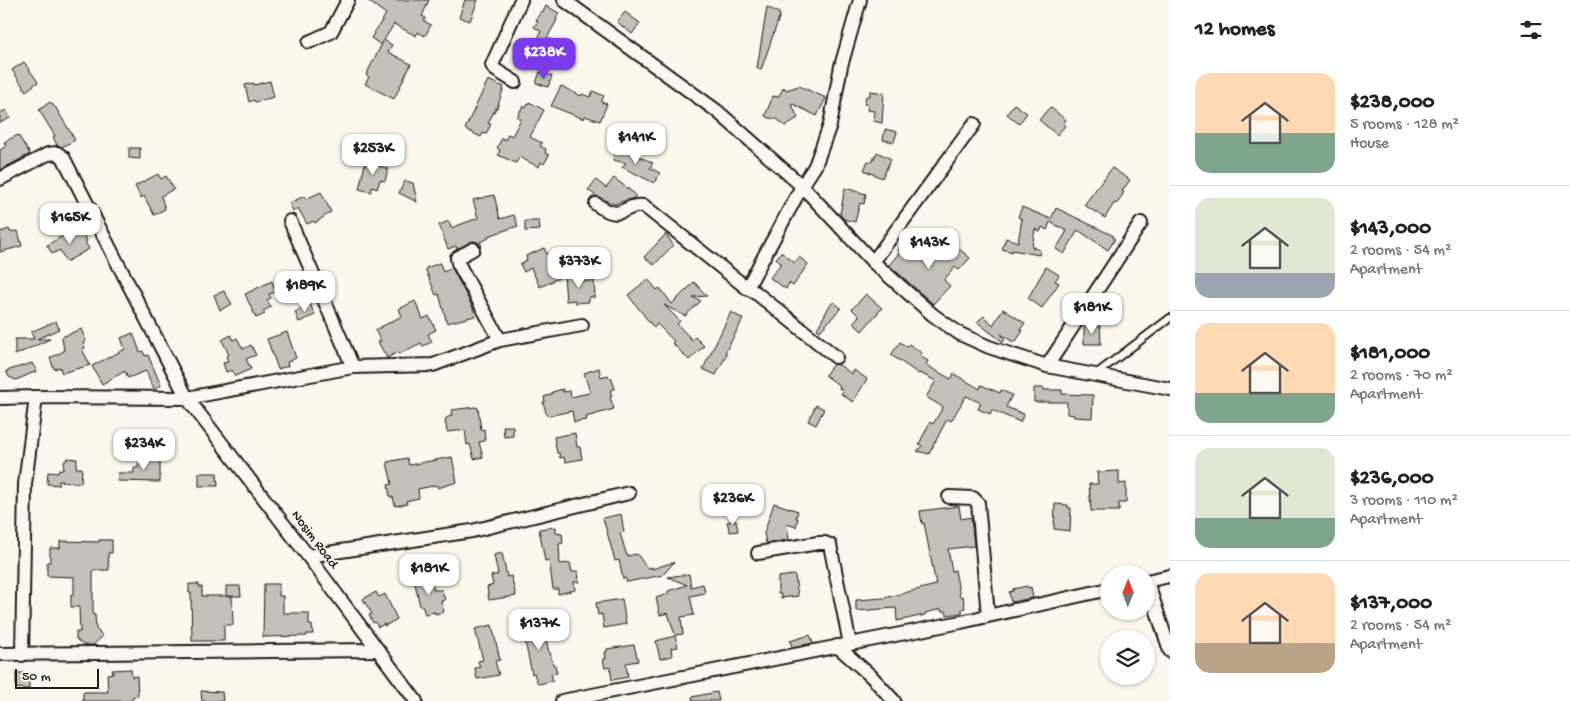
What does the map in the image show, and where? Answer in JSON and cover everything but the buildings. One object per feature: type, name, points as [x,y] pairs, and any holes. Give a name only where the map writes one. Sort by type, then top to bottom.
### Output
[{"type":"street","points":[[309,42],[331,32],[348,0]]},
{"type":"street","points":[[515,82],[494,70],[492,65],[521,0]]},
{"type":"street","points":[[564,0],[717,111],[802,186],[873,262],[933,315],[960,334],[1047,366],[1170,389]]},
{"type":"street","points":[[747,288],[802,186],[815,166],[830,125],[841,66],[860,0]]},
{"type":"street","points":[[873,262],[974,124]]},
{"type":"street","name":"Nosim Road","points":[[0,179],[48,154],[56,153],[63,157],[187,398],[416,701]]},
{"type":"street","points":[[596,204],[612,213],[644,206],[836,357]]},
{"type":"street","points":[[290,221],[353,367]]},
{"type":"street","points":[[1047,366],[1141,223]]},
{"type":"street","points":[[473,249],[457,258],[458,263],[500,340]]},
{"type":"street","points":[[0,398],[187,398],[353,367],[433,365],[500,340],[582,325]]},
{"type":"street","points":[[22,654],[25,484],[36,397]]},
{"type":"street","points":[[308,556],[472,531],[629,493]]},
{"type":"street","points":[[949,497],[972,498],[978,503],[988,615]]},
{"type":"street","points":[[758,553],[818,543],[830,545],[833,550],[850,644]]},
{"type":"street","points":[[1155,579],[1170,576]]},
{"type":"street","points":[[562,701],[850,644],[1100,591]]},
{"type":"street","points":[[1155,607],[1170,651]]},
{"type":"street","points":[[837,646],[871,676],[894,701]]},
{"type":"street","points":[[0,654],[377,650]]},
{"type":"lane","points":[[1095,375],[1170,318]]}]
